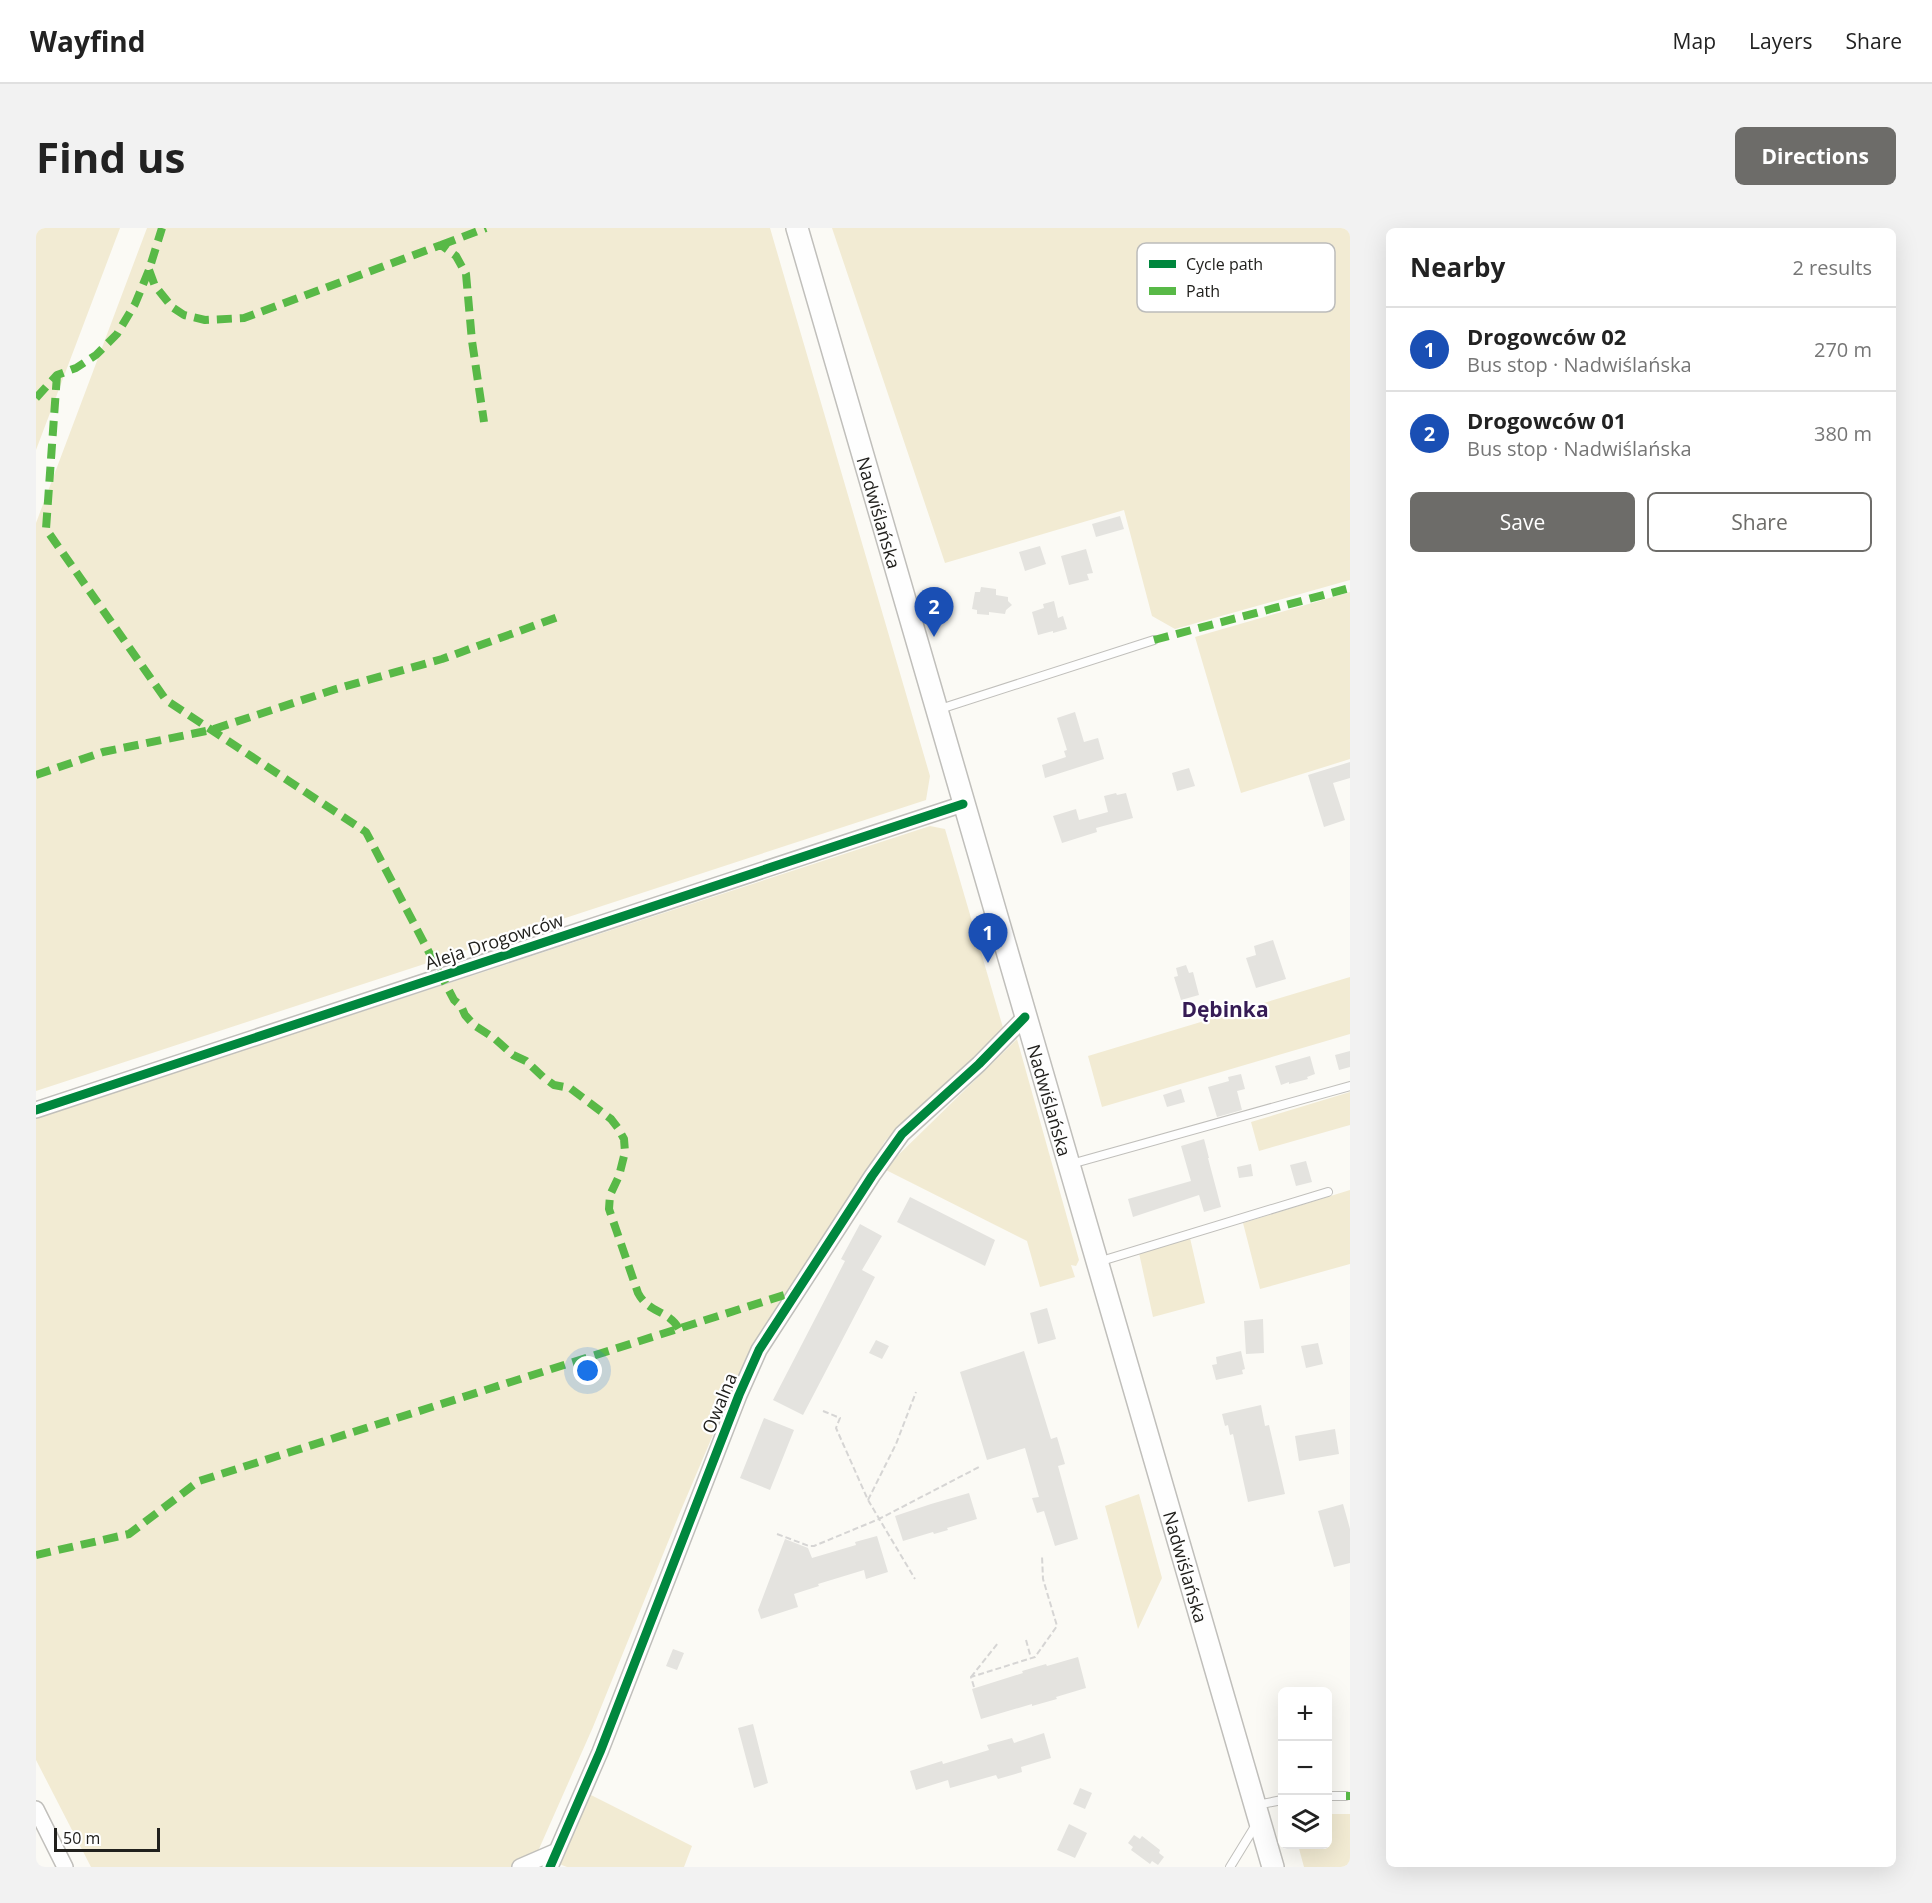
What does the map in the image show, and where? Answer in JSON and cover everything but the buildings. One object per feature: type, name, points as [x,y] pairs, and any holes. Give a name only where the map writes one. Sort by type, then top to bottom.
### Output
[{"type":"main road","name":"Nadwiślańska","points":[[796,228],[1273,1867]]},
{"type":"street","name":"Aleja Drogowców","points":[[36,1110],[963,804]]},
{"type":"street","name":"Owalna","points":[[550,1867],[600,1752],[739,1395],[759,1350],[872,1176],[902,1134],[979,1064],[1025,1017]]},
{"type":"street","points":[[36,1809],[65,1867]]},
{"type":"street","points":[[520,1867],[557,1851]]},
{"type":"lane","points":[[936,710],[1154,640]]},
{"type":"lane","points":[[1069,1165],[1350,1086]]},
{"type":"lane","points":[[1098,1262],[1328,1192]]},
{"type":"lane","points":[[1332,1796],[1346,1796]]},
{"type":"lane","points":[[1230,1867],[1258,1813],[1278,1802]]},
{"type":"path","points":[[868,1500],[896,1444],[916,1392]]},
{"type":"path","points":[[823,1411],[840,1418],[836,1428],[868,1500],[915,1579]]},
{"type":"path","points":[[777,1534],[814,1546],[879,1519],[981,1466]]},
{"type":"path","points":[[971,1677],[1035,1657],[1057,1626],[1043,1579],[1042,1556]]},
{"type":"path","points":[[1026,1640],[1031,1658]]},
{"type":"path","points":[[971,1677],[998,1643]]},
{"type":"path","points":[[971,1677],[974,1687]]},
{"type":"shaded area","points":[[36,228],[120,228],[36,450]]},
{"type":"shaded area","points":[[147,228],[770,228],[930,776],[926,800],[36,1091],[36,523]]},
{"type":"shaded area","points":[[832,228],[1350,228],[1350,580],[1175,629],[1152,616],[1124,510],[945,563]]},
{"type":"shaded area","points":[[1350,592],[1350,759],[1241,793],[1195,637]]},
{"type":"shaded area","points":[[930,826],[945,829],[1004,1031],[885,1141],[763,1334],[727,1402],[593,1727],[531,1867],[91,1867],[36,1760],[36,1118]]},
{"type":"shaded area","points":[[1350,977],[1350,1034],[1102,1107],[1088,1056]]},
{"type":"shaded area","points":[[1017,1039],[1079,1260],[1076,1266],[1071,1265],[1075,1277],[1040,1287],[1027,1241],[884,1169]]},
{"type":"shaded area","points":[[1350,1092],[1350,1125],[1259,1151],[1251,1122]]},
{"type":"shaded area","points":[[1350,1190],[1350,1264],[1260,1289],[1243,1223]]},
{"type":"shaded area","points":[[1190,1238],[1205,1303],[1153,1317],[1139,1253]]},
{"type":"shaded area","points":[[1139,1494],[1162,1578],[1138,1629],[1105,1506]]},
{"type":"shaded area","points":[[587,1793],[692,1846],[684,1867],[567,1867],[554,1862]]},
{"type":"shaded area","points":[[1332,1814],[1350,1814],[1350,1867],[1304,1867],[1299,1849],[1332,1849]]},
{"type":"marked path","points":[[36,398],[57,375],[76,368],[96,355],[117,334],[135,304],[149,270],[162,228]]},
{"type":"marked path","points":[[441,245],[486,228]]},
{"type":"marked path","points":[[149,270],[155,286],[172,307],[184,315],[205,320],[244,318],[441,245],[456,256],[466,274],[472,341],[484,422]]},
{"type":"marked path","points":[[57,375],[46,529],[166,700],[366,832],[454,1000],[474,1025],[494,1038],[513,1055],[526,1061],[554,1085],[570,1088],[611,1119],[624,1139],[625,1152],[619,1176],[610,1195],[609,1209],[638,1293],[648,1305],[670,1318],[679,1329]]},
{"type":"marked path","points":[[1154,640],[1350,588]]},
{"type":"marked path","points":[[36,775],[103,752],[211,730],[336,689],[442,659],[558,617]]},
{"type":"marked path","points":[[36,1555],[129,1534],[199,1481],[797,1291]]},
{"type":"cycle path","points":[[36,1110],[963,804]]},
{"type":"cycle path","points":[[550,1867],[600,1752],[739,1395],[759,1350],[872,1176],[902,1134],[979,1064],[1025,1017]]},
{"type":"place","name":"Drogowców 01","points":[[934,637]]},
{"type":"place","name":"Drogowców 02","points":[[988,963]]},
{"type":"district","name":"Dębinka","points":[[1225,1009]]}]
